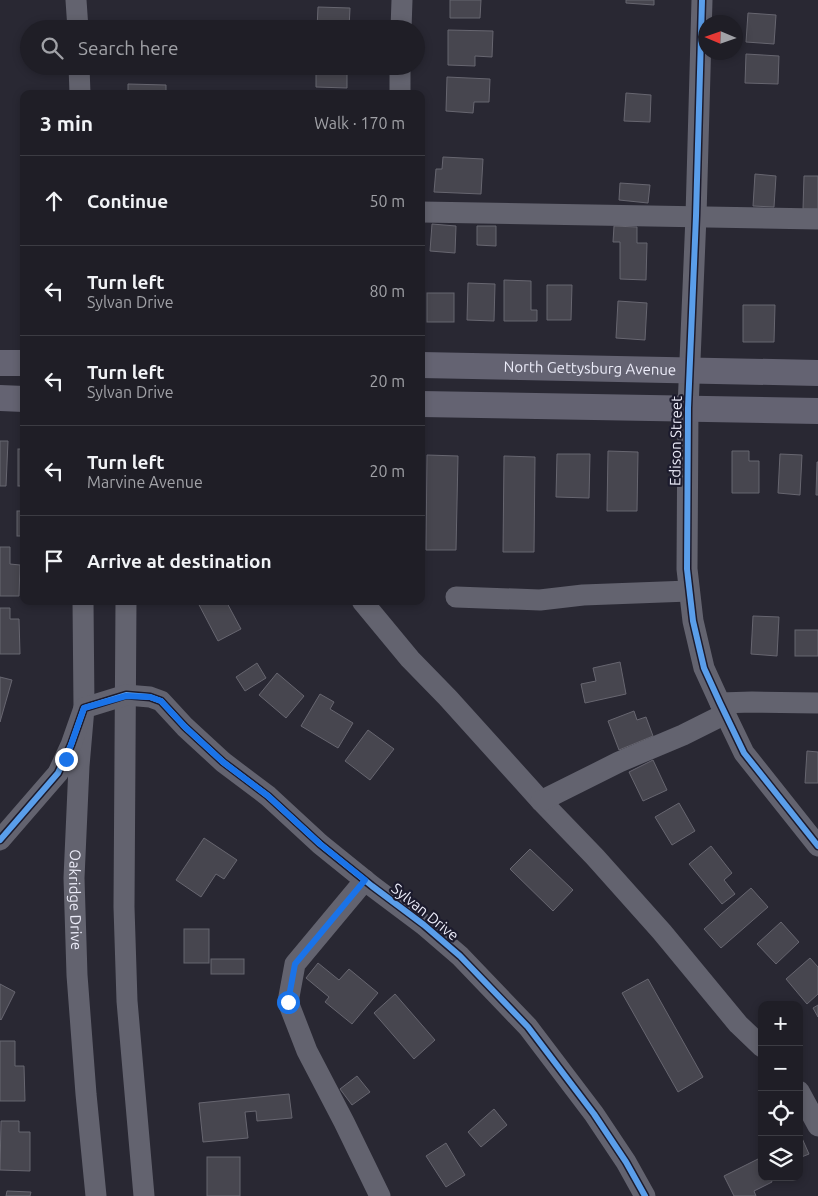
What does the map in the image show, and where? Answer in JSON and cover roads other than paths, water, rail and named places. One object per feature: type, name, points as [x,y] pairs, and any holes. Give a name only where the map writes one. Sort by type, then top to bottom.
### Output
[{"type":"main road","points":[[0,363],[20,363]]},
{"type":"main road","name":"North Gettysburg Avenue","points":[[425,365],[818,373]]},
{"type":"main road","points":[[0,398],[20,398]]},
{"type":"main road","points":[[425,404],[818,411]]},
{"type":"street","points":[[76,0],[77,20]]},
{"type":"street","points":[[401,20],[402,0]]},
{"type":"street","name":"Edison Street","points":[[702,0],[688,408],[689,591],[693,621],[704,668],[744,753],[818,846]]},
{"type":"street","points":[[79,75],[80,90]]},
{"type":"street","points":[[400,75],[400,90]]},
{"type":"street","points":[[425,212],[818,219]]},
{"type":"street","points":[[456,597],[540,600],[584,595],[689,591]]},
{"type":"street","name":"Oakridge Drive","points":[[83,605],[84,708],[79,766],[74,878],[77,975],[96,1196]]},
{"type":"street","points":[[126,605],[124,907],[127,1001],[144,1196]]},
{"type":"street","points":[[365,605],[410,659],[448,698],[541,802],[601,864],[662,932],[738,1024],[761,1046]]},
{"type":"street","name":"Sylvan Drive","points":[[84,708],[126,696],[150,697],[161,701],[185,727],[223,762],[268,796],[320,844],[424,925],[460,956],[528,1027],[594,1114],[626,1162],[645,1196]]},
{"type":"street","points":[[541,802],[619,762],[683,735],[722,709],[752,702],[818,703]]},
{"type":"street","points":[[0,840],[58,773],[71,745],[84,708]]},
{"type":"street","points":[[365,880],[295,964],[288,1002],[307,1050],[380,1196]]},
{"type":"street","points":[[803,1098],[818,1126]]}]
